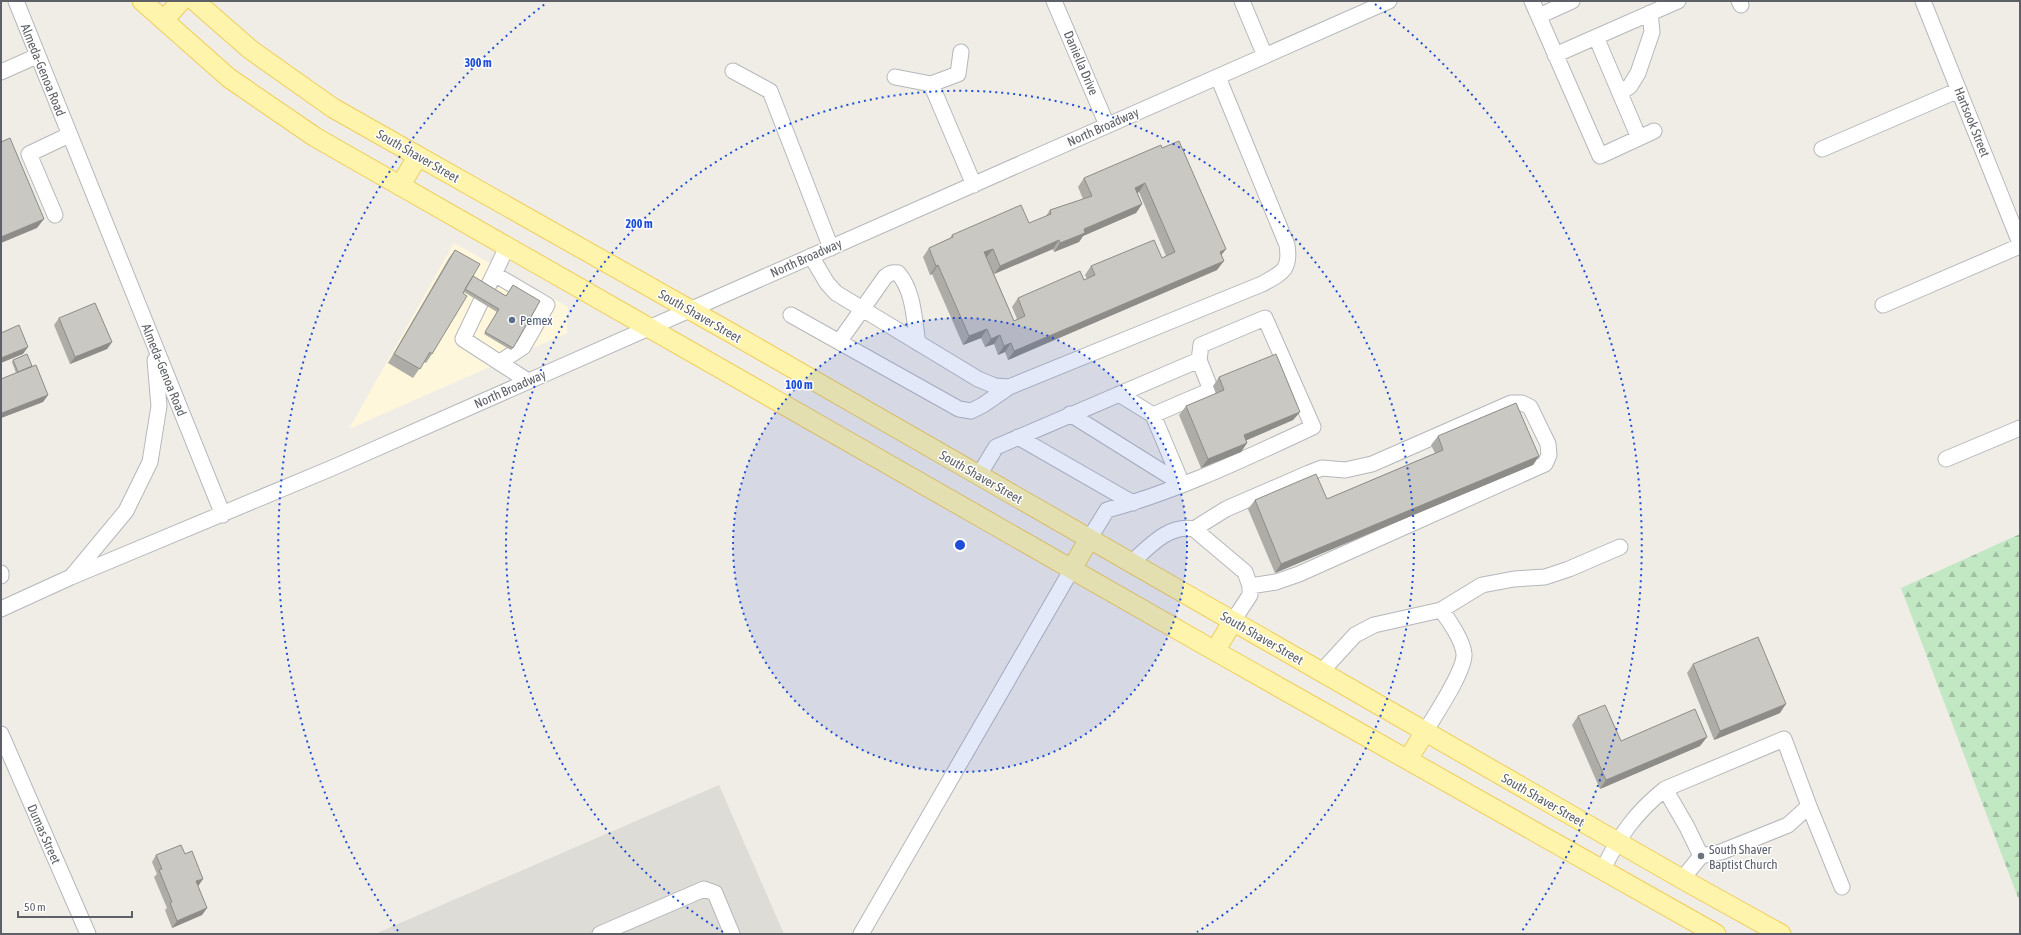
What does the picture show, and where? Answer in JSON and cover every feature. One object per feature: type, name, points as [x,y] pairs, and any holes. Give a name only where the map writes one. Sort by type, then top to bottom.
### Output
[{"type":"main road","points":[[142,1],[229,78],[315,137],[1215,651],[1716,934]]},
{"type":"main road","points":[[164,20],[181,1]]},
{"type":"main road","name":"South Shaver Street","points":[[195,1],[251,50],[333,108],[689,309],[1617,842],[1781,934]]},
{"type":"main road","points":[[400,186],[418,156]]},
{"type":"main road","points":[[1072,569],[1089,538]]},
{"type":"main road","points":[[1215,651],[1233,621]]},
{"type":"main road","points":[[1408,759],[1425,732]]},
{"type":"street","name":"Almeda-Genoa Road","points":[[16,1],[223,515]]},
{"type":"street","name":"Daniella Drive","points":[[1054,1],[1107,125]]},
{"type":"street","points":[[1242,1],[1265,56]]},
{"type":"street","name":"North Broadway","points":[[223,515],[1390,1]]},
{"type":"street","points":[[1532,1],[1600,156],[1654,131]]},
{"type":"street","points":[[1539,16],[1572,1]]},
{"type":"street","points":[[1555,55],[1678,1]]},
{"type":"street","name":"Hartsook Street","points":[[1923,1],[2020,243]]},
{"type":"street","points":[[1620,93],[1630,86],[1638,73],[1652,32],[1650,13]]},
{"type":"street","points":[[1596,37],[1639,138]]},
{"type":"street","points":[[895,77],[931,84],[958,74],[961,52]]},
{"type":"street","points":[[1,72],[37,56]]},
{"type":"street","points":[[733,71],[770,91],[831,248]]},
{"type":"street","points":[[791,315],[959,409],[971,411],[983,405],[1009,387],[1262,284],[1285,269],[1289,259],[1287,245],[1218,77]]},
{"type":"street","points":[[931,84],[974,185]]},
{"type":"street","points":[[1822,149],[1959,90]]},
{"type":"street","points":[[55,215],[29,154],[69,135]]},
{"type":"street","points":[[1883,305],[2020,246]]},
{"type":"street","points":[[507,247],[463,339],[528,381]]},
{"type":"street","points":[[811,256],[827,283],[836,293],[978,380],[995,386],[1009,387]]},
{"type":"street","points":[[839,342],[885,277],[890,273],[898,273],[908,290],[918,343]]},
{"type":"street","points":[[494,274],[547,305],[523,347],[500,362]]},
{"type":"street","points":[[1089,538],[1107,510],[1132,503],[1182,484],[1313,427],[1265,318],[1201,345],[1199,360],[1211,390],[1153,415]]},
{"type":"street","points":[[71,577],[126,511],[150,462],[159,406],[154,345]]},
{"type":"street","points":[[979,475],[996,447],[1199,360]]},
{"type":"street","points":[[1119,394],[1153,415],[1182,484]]},
{"type":"street","points":[[1194,528],[1226,509],[1257,494],[1322,468],[1345,470],[1372,464],[1511,403],[1530,406],[1548,444],[1549,455],[1545,464],[1299,574],[1276,582],[1250,586]]},
{"type":"street","points":[[1070,414],[1182,484]]},
{"type":"street","points":[[1946,459],[2020,428]]},
{"type":"street","points":[[1018,437],[1132,503]]},
{"type":"street","points":[[1,609],[71,577],[223,515]]},
{"type":"street","points":[[1131,562],[1166,533],[1183,526],[1194,528],[1245,572],[1250,586],[1250,595],[1233,621]]},
{"type":"street","points":[[1321,672],[1355,635],[1374,625],[1441,610],[1482,585],[1514,579],[1545,577],[1569,569],[1620,547]]},
{"type":"street","points":[[861,934],[1072,569]]},
{"type":"street","points":[[1425,732],[1460,672],[1464,654],[1451,622],[1441,610]]},
{"type":"street","name":"Dumas Street","points":[[1,734],[88,934]]},
{"type":"street","points":[[1602,869],[1617,842],[1644,806],[1665,789],[1784,739],[1842,887]]},
{"type":"street","points":[[1665,789],[1687,827],[1701,856]]},
{"type":"street","points":[[1682,879],[1701,856],[1721,852],[1788,825],[1809,806]]},
{"type":"street","points":[[600,934],[704,889],[715,893],[732,934]]},
{"type":"shaded area","points":[[454,243],[568,307],[567,333],[349,429]]},
{"type":"shaded area","points":[[719,785],[784,934],[375,934]]},
{"type":"green space","points":[[2020,534],[2020,903],[1901,588]]},
{"type":"building","points":[[10,138],[44,219],[1,237],[1,142]]},
{"type":"building","points":[[1179,141],[1226,249],[1220,252],[1224,261],[1014,351],[1011,343],[1004,346],[1000,335],[991,339],[987,329],[969,336],[929,248],[953,237],[952,235],[1021,205],[1029,223],[1051,214],[1050,210],[1092,196],[1084,178],[1161,145],[1162,148]],"holes":[[[1145,183],[1175,252],[1162,258],[1154,240],[1091,266],[1095,275],[1084,280],[1080,271],[1018,298],[1025,316],[1014,321],[984,252],[993,249],[1000,266],[1059,240],[1060,243],[1085,233],[1084,229],[1142,204],[1135,188]]]},
{"type":"building","points":[[455,250],[480,264],[463,293],[467,296],[432,354],[430,352],[420,369],[394,354]]},
{"type":"building","points":[[473,276],[506,296],[513,285],[540,301],[513,348],[485,332],[499,309],[465,289]]},
{"type":"building","points":[[95,303],[112,342],[75,357],[59,318]]},
{"type":"building","points":[[19,325],[28,347],[1,358],[1,333]]},
{"type":"building","points":[[27,354],[32,366],[18,372],[13,360]]},
{"type":"building","points":[[1276,354],[1300,412],[1244,435],[1247,443],[1208,459],[1186,406],[1224,390],[1219,377]]},
{"type":"building","points":[[36,365],[48,395],[2,413],[1,379]]},
{"type":"building","points":[[1516,403],[1539,456],[1281,564],[1255,500],[1316,474],[1327,499],[1443,450],[1438,436]]},
{"type":"building","points":[[1758,637],[1786,704],[1720,731],[1693,664]]},
{"type":"building","points":[[1605,705],[1621,741],[1695,709],[1707,737],[1606,780],[1578,716]]},
{"type":"building","points":[[181,845],[185,854],[192,851],[203,879],[196,881],[207,908],[177,921],[170,903],[172,902],[159,870],[162,869],[156,855]]},
{"type":"place","name":"Pemex","points":[[512,320]]},
{"type":"place","name":"South Shaver Baptist Church","points":[[1701,856]]}]
